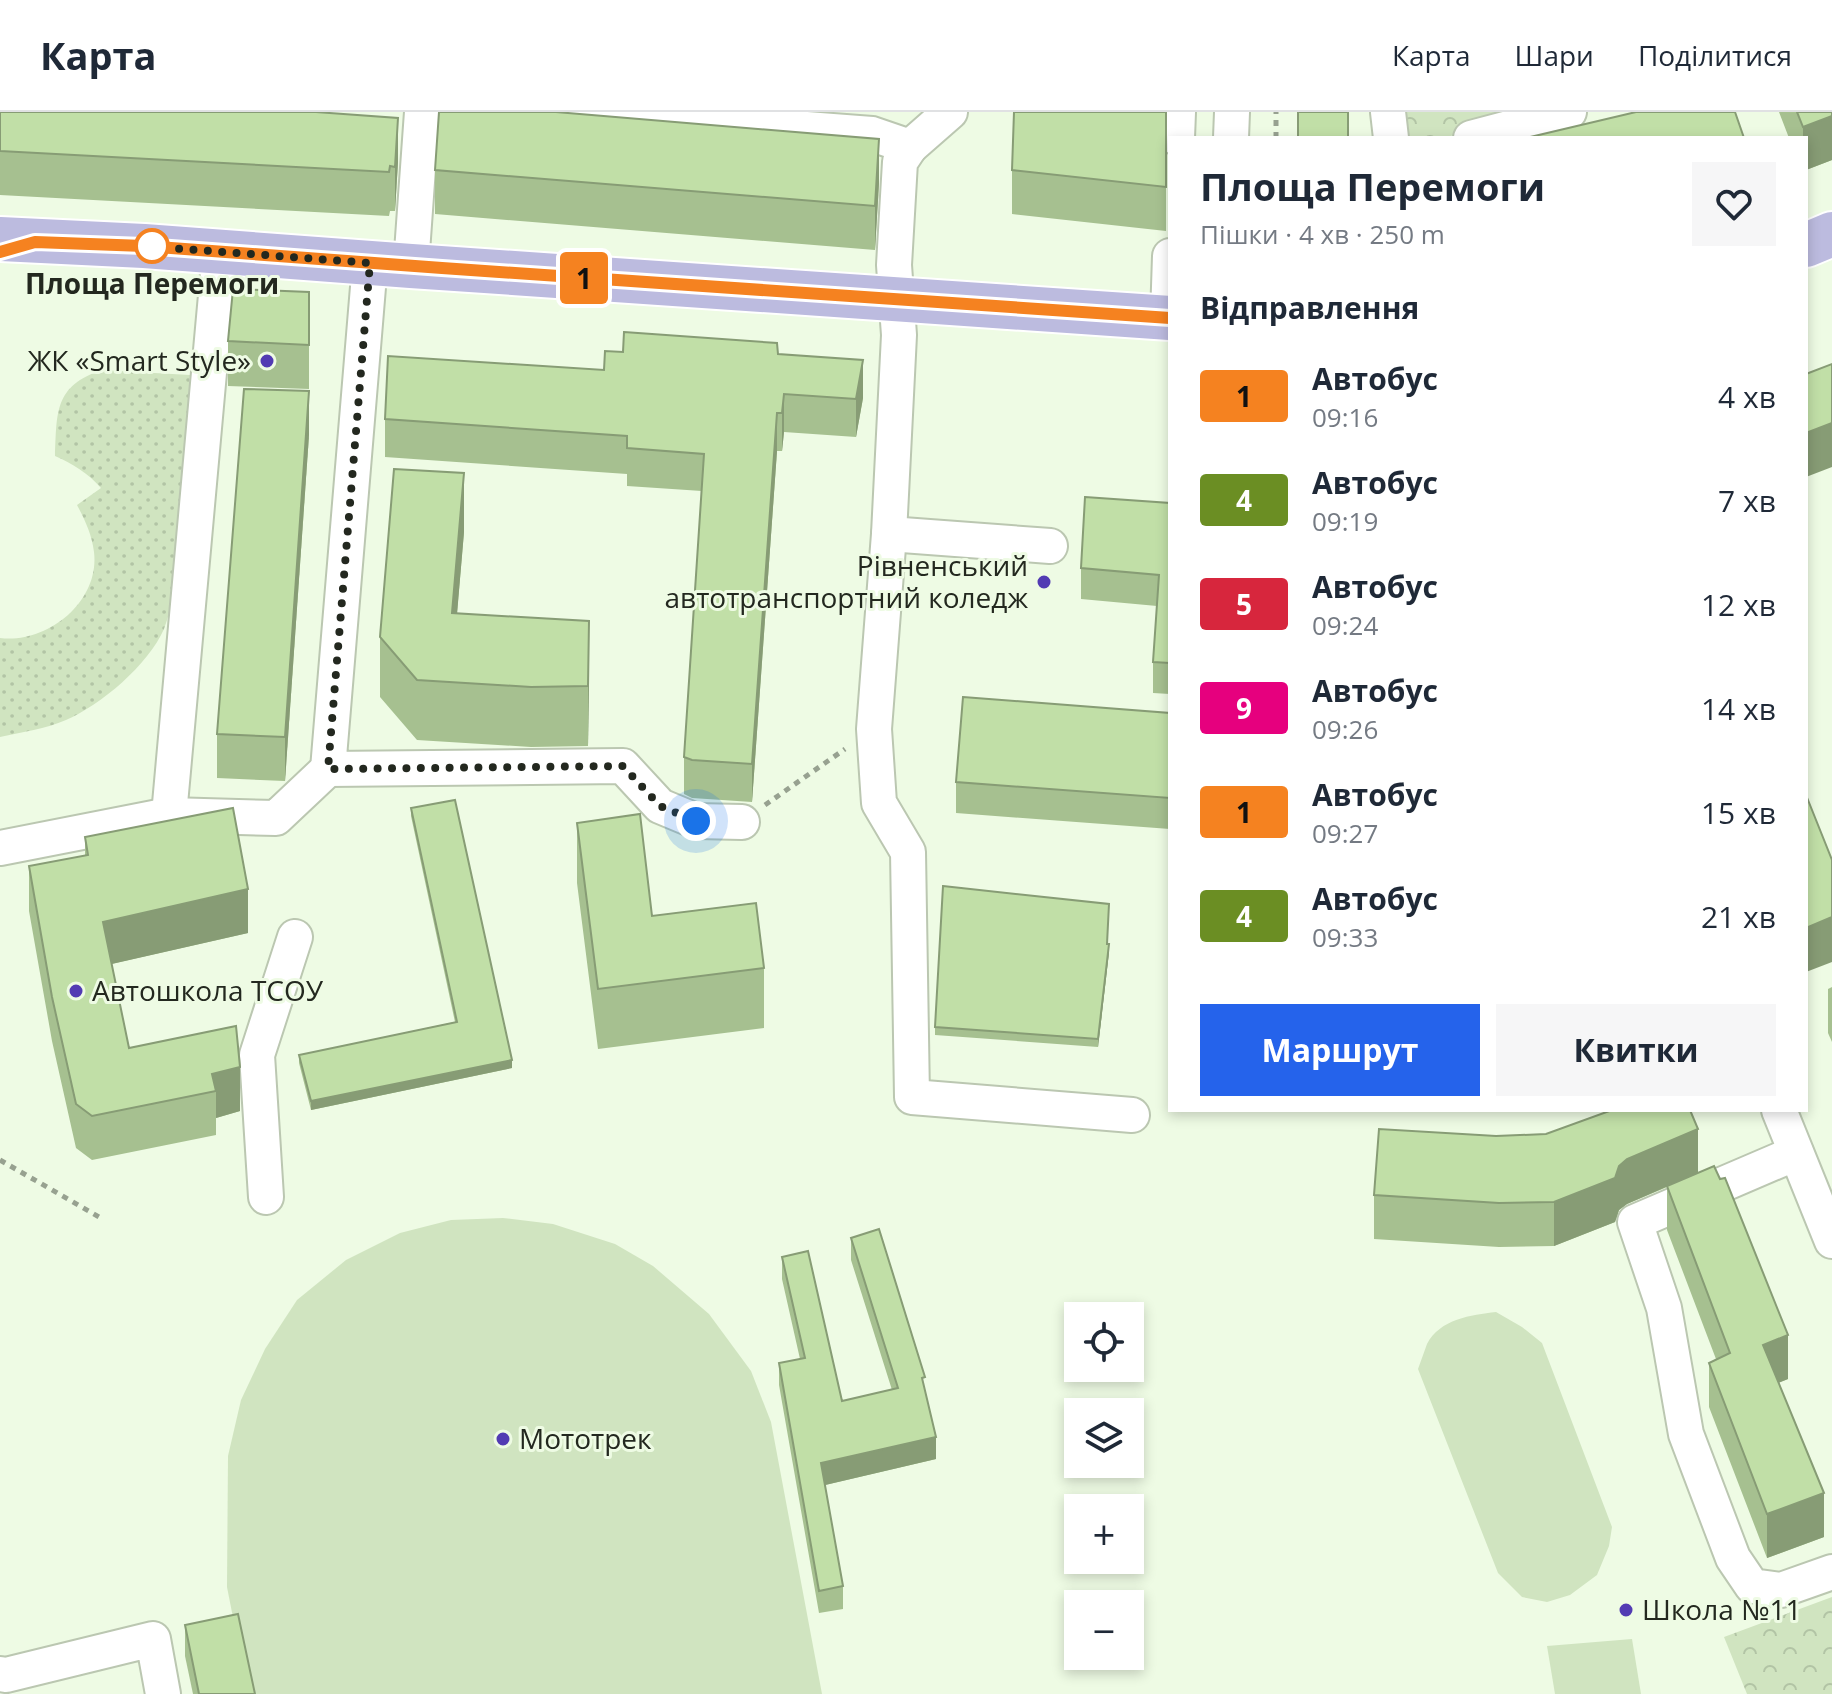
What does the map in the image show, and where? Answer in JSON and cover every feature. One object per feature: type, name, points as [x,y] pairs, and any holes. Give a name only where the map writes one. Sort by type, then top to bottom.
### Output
[{"type":"main road","points":[[1808,244],[1832,234]]},
{"type":"main road","points":[[12,244],[144,246],[1168,318]]},
{"type":"lane","points":[[0,848],[169,815],[276,818],[328,769],[391,264],[422,112]]},
{"type":"lane","points":[[584,112],[872,134],[910,147]]},
{"type":"lane","points":[[950,112],[910,147],[900,162],[894,265],[899,335],[889,534],[874,729],[879,803],[908,852],[912,1097],[1132,1115]]},
{"type":"lane","points":[[1177,136],[1178,112]]},
{"type":"lane","points":[[1231,136],[1232,112]]},
{"type":"lane","points":[[1388,112],[1391,136]]},
{"type":"lane","points":[[1479,136],[1569,112]]},
{"type":"lane","points":[[169,815],[220,251]]},
{"type":"lane","points":[[889,534],[1050,546]]},
{"type":"lane","points":[[328,769],[623,766],[660,806],[696,821],[742,822]]},
{"type":"lane","points":[[266,1197],[257,1055],[295,937]]},
{"type":"lane","points":[[1780,1112],[1832,1241]]},
{"type":"lane","points":[[1796,1153],[1635,1222],[1664,1308],[1686,1434],[1733,1558],[1752,1586],[1766,1588],[1781,1590],[1832,1572]]},
{"type":"lane","points":[[0,1674],[153,1639],[163,1694]]},
{"type":"path","points":[[1276,112],[1276,136]]},
{"type":"path","points":[[742,822],[874,729]]},
{"type":"path","points":[[0,1160],[99,1217]]},
{"type":"green space","points":[[1400,112],[1541,112],[1451,136],[1402,136]]},
{"type":"green space","points":[[102,370],[190,375],[175,594],[157,643],[135,670],[108,694],[94,705],[58,723],[0,737],[0,638],[18,638],[52,627],[79,603],[94,570],[92,540],[77,505],[101,488],[80,469],[55,456],[61,402],[75,384]]},
{"type":"green space","name":"Мототрек","points":[[503,1218],[553,1224],[615,1244],[653,1266],[709,1314],[751,1371],[771,1422],[822,1694],[248,1694],[227,1587],[228,1456],[241,1400],[265,1349],[297,1300],[346,1260],[400,1233],[451,1220]]},
{"type":"green space","points":[[1496,1312],[1542,1343],[1612,1527],[1609,1546],[1597,1575],[1570,1595],[1547,1602],[1522,1597],[1498,1573],[1418,1369],[1427,1344],[1440,1329],[1467,1317]]},
{"type":"green space","points":[[1832,1597],[1832,1694],[1747,1694],[1724,1637]]},
{"type":"green space","points":[[1632,1639],[1641,1694],[1555,1694],[1547,1646]]},
{"type":"building","points":[[0,112],[316,112],[398,118],[395,167],[390,166],[389,172],[0,151]]},
{"type":"building","points":[[439,112],[556,112],[879,139],[875,206],[435,170]]},
{"type":"building","points":[[1014,112],[1166,112],[1166,187],[1012,170]]},
{"type":"building","points":[[1298,112],[1348,112],[1348,136],[1298,136]]},
{"type":"building","points":[[1636,112],[1735,112],[1743,136],[1534,136]]},
{"type":"building","points":[[1797,112],[1832,112],[1832,116],[1803,127]]},
{"type":"building","points":[[233,289],[309,292],[309,345],[228,341]]},
{"type":"building","points":[[624,332],[777,343],[778,354],[863,360],[856,399],[784,394],[782,413],[777,413],[752,764],[684,757],[704,454],[627,448],[627,436],[385,419],[388,356],[604,370],[605,351],[623,352]]},
{"type":"building","points":[[1832,364],[1832,423],[1808,432],[1808,373]]},
{"type":"building","points":[[244,389],[309,391],[285,737],[217,734]]},
{"type":"building","points":[[394,469],[464,473],[452,613],[589,621],[588,686],[531,687],[417,680],[380,637]]},
{"type":"building","points":[[1085,497],[1168,503],[1168,663],[1153,662],[1159,575],[1081,568]]},
{"type":"building","points":[[963,697],[1168,713],[1168,798],[956,782]]},
{"type":"building","points":[[455,800],[512,1060],[311,1101],[299,1055],[457,1022],[411,808]]},
{"type":"building","points":[[1808,800],[1832,860],[1832,917],[1808,927]]},
{"type":"building","points":[[233,808],[248,889],[103,922],[129,1048],[236,1026],[240,1067],[212,1074],[216,1091],[92,1116],[76,1104],[52,997],[29,866],[88,855],[85,837]]},
{"type":"building","points":[[640,814],[652,916],[756,903],[764,968],[598,989],[577,823]]},
{"type":"building","points":[[943,886],[1109,904],[1109,944],[1098,1039],[935,1027]]},
{"type":"building","points":[[1606,1112],[1691,1112],[1698,1129],[1627,1159],[1619,1166],[1615,1178],[1554,1202],[1499,1203],[1374,1195],[1379,1129],[1496,1136],[1546,1134]]},
{"type":"building","points":[[1714,1166],[1720,1179],[1725,1178],[1788,1335],[1763,1345],[1824,1493],[1767,1514],[1709,1363],[1730,1353],[1667,1186]]},
{"type":"building","points":[[879,1229],[925,1377],[922,1378],[936,1437],[821,1463],[843,1586],[819,1591],[779,1363],[805,1358],[782,1257],[808,1251],[842,1401],[898,1388],[851,1238]]},
{"type":"building","points":[[238,1614],[255,1694],[199,1694],[185,1625]]},
{"type":"bus line","name":"1","points":[[0,252],[35,242],[144,246],[1168,318]]},
{"type":"place","name":"Площа Перемоги","points":[[152,246]]},
{"type":"place","name":"ЖК «Smart Style»","points":[[267,361]]},
{"type":"place","name":"Рівненський автотранспортний коледж","points":[[1044,582]]},
{"type":"place","name":"Автошкола ТСОУ","points":[[76,991]]},
{"type":"place","name":"Мототрек","points":[[503,1439]]},
{"type":"place","name":"Школа №11","points":[[1626,1610]]},
{"type":"route","points":[[152,246],[144,246],[370,263],[328,769],[623,766],[660,806],[696,821]]}]
